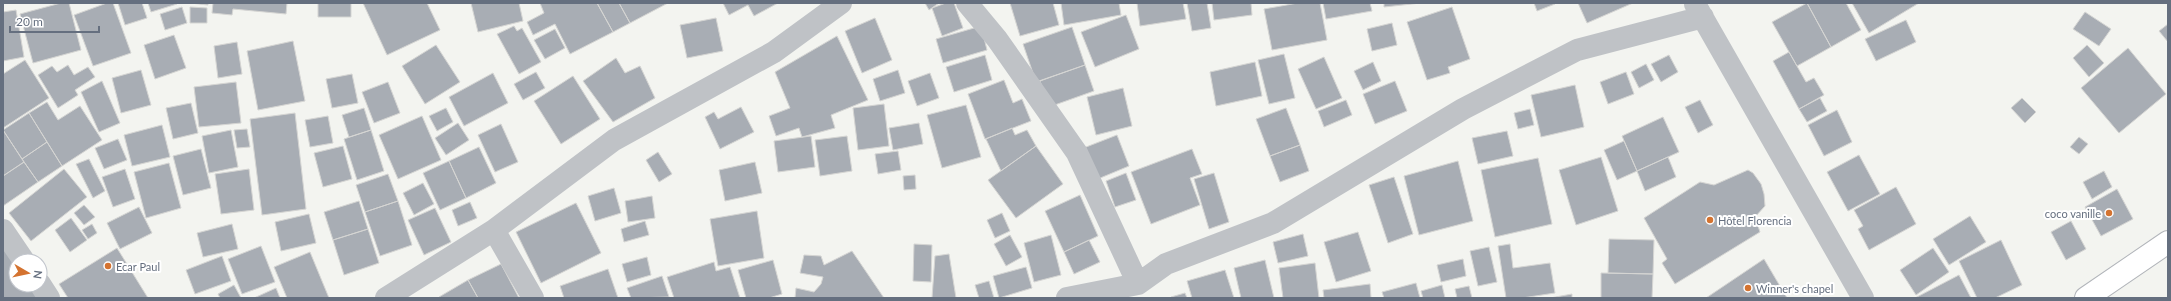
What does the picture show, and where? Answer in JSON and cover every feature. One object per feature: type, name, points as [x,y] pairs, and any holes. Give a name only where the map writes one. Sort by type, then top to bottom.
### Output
[{"type":"main road","points":[[2086,298],[2168,242]]},
{"type":"street","points":[[386,298],[494,230],[614,140],[774,52],[841,3]]},
{"type":"street","points":[[967,3],[997,39],[1077,153],[1138,284]]},
{"type":"street","points":[[1067,298],[1138,284],[1166,264],[1273,222],[1463,110],[1576,50],[1699,10],[1863,298]]},
{"type":"street","points":[[3,230],[19,253]]},
{"type":"street","points":[[494,230],[533,298]]},
{"type":"building","points":[[61,3],[69,3],[81,50],[33,63],[20,14]]},
{"type":"building","points":[[107,3],[113,3],[131,53],[93,66],[74,15]]},
{"type":"building","points":[[118,3],[142,3],[147,18],[125,25]]},
{"type":"building","points":[[148,3],[177,3],[177,4],[151,12]]},
{"type":"building","points":[[190,3],[208,3],[208,5]]},
{"type":"building","points":[[213,3],[287,3],[286,14],[233,9],[232,15],[212,13]]},
{"type":"building","points":[[318,3],[351,3],[351,17],[318,17]]},
{"type":"building","points":[[363,3],[427,3],[440,30],[387,55]]},
{"type":"building","points":[[471,3],[519,3],[523,21],[478,32]]},
{"type":"building","points":[[540,3],[597,3],[613,32],[570,54],[555,24],[533,35],[527,22],[544,13]]},
{"type":"building","points":[[597,3],[619,3],[630,23],[613,32]]},
{"type":"building","points":[[619,3],[668,3],[630,23]]},
{"type":"building","points":[[723,3],[778,3],[754,16],[748,5],[729,15]]},
{"type":"building","points":[[925,3],[939,3],[929,10]]},
{"type":"building","points":[[946,3],[954,3],[963,28],[942,36],[932,8]]},
{"type":"building","points":[[1010,3],[1053,3],[1059,25],[1020,36]]},
{"type":"building","points":[[1061,3],[1119,3],[1121,15],[1064,25]]},
{"type":"building","points":[[1137,3],[1183,3],[1186,19],[1140,26]]},
{"type":"building","points":[[1187,3],[1207,3],[1211,28],[1192,31]]},
{"type":"building","points":[[1212,3],[1251,3],[1252,15],[1214,20]]},
{"type":"building","points":[[1298,3],[1320,3],[1327,40],[1272,50],[1264,9]]},
{"type":"building","points":[[1323,3],[1370,3],[1372,11],[1326,19]]},
{"type":"building","points":[[1384,3],[1421,3],[1384,7]]},
{"type":"building","points":[[1534,3],[1554,3],[1555,4],[1537,11]]},
{"type":"building","points":[[1578,3],[1633,3],[1587,23]]},
{"type":"building","points":[[1807,3],[1831,47],[1797,66],[1772,22]]},
{"type":"building","points":[[1807,3],[1846,3],[1861,30],[1831,47]]},
{"type":"building","points":[[1852,3],[1919,3],[1869,33]]},
{"type":"building","points":[[182,7],[187,23],[165,30],[160,14]]},
{"type":"building","points":[[190,7],[207,8],[207,23],[190,23]]},
{"type":"building","points":[[1452,7],[1470,59],[1448,67],[1450,73],[1427,80],[1407,22]]},
{"type":"building","points":[[16,10],[24,57],[3,61],[3,12]]},
{"type":"building","points":[[2085,12],[2111,29],[2099,46],[2073,29]]},
{"type":"building","points":[[1126,15],[1139,49],[1095,67],[1081,32]]},
{"type":"building","points":[[716,18],[723,51],[687,58],[680,25]]},
{"type":"building","points":[[875,18],[892,60],[862,73],[845,31]]},
{"type":"building","points":[[1906,20],[1916,42],[1876,61],[1865,39]]},
{"type":"building","points":[[1392,23],[1397,45],[1372,51],[1367,29]]},
{"type":"building","points":[[2168,24],[2168,42],[2159,31]]},
{"type":"building","points":[[514,26],[517,31],[522,28],[541,62],[519,74],[497,34]]},
{"type":"building","points":[[981,26],[987,50],[943,63],[936,39]]},
{"type":"building","points":[[1072,27],[1085,65],[1036,82],[1023,44]]},
{"type":"building","points":[[555,29],[565,48],[545,59],[534,40]]},
{"type":"building","points":[[174,35],[186,68],[155,79],[144,45]]},
{"type":"building","points":[[837,36],[868,100],[831,115],[835,128],[802,137],[799,128],[776,136],[769,116],[790,108],[775,72]]},
{"type":"building","points":[[293,41],[305,101],[258,110],[247,51]]},
{"type":"building","points":[[237,42],[242,74],[218,78],[214,46]]},
{"type":"building","points":[[436,45],[460,82],[425,104],[402,66]]},
{"type":"building","points":[[2087,45],[2104,63],[2089,77],[2073,58]]},
{"type":"building","points":[[2128,48],[2166,94],[2119,133],[2081,88]]},
{"type":"building","points":[[1789,52],[1806,82],[1814,78],[1824,95],[1799,109],[1773,61]]},
{"type":"building","points":[[1284,54],[1295,98],[1269,104],[1258,60]]},
{"type":"building","points":[[985,55],[992,80],[954,92],[946,67]]},
{"type":"building","points":[[1669,55],[1678,72],[1661,82],[1651,64]]},
{"type":"building","points":[[1324,57],[1342,98],[1316,109],[1298,69]]},
{"type":"building","points":[[616,58],[625,73],[640,66],[655,98],[613,122],[583,81]]},
{"type":"building","points":[[25,60],[49,98],[3,128],[3,74]]},
{"type":"building","points":[[1255,62],[1262,96],[1216,106],[1210,72]]},
{"type":"building","points":[[1373,62],[1381,81],[1363,90],[1354,71]]},
{"type":"building","points":[[1646,64],[1654,80],[1639,88],[1631,72]]},
{"type":"building","points":[[68,65],[74,75],[88,67],[95,77],[75,90],[78,95],[58,108],[38,75],[52,66],[57,72]]},
{"type":"building","points":[[1085,65],[1094,91],[1049,107],[1040,81]]},
{"type":"building","points":[[141,70],[151,105],[121,113],[112,78]]},
{"type":"building","points":[[898,70],[905,93],[880,101],[873,79]]},
{"type":"building","points":[[536,72],[545,88],[523,100],[514,84]]},
{"type":"building","points":[[1626,72],[1634,94],[1608,104],[1600,82]]},
{"type":"building","points":[[493,73],[508,103],[464,126],[449,97]]},
{"type":"building","points":[[930,73],[939,98],[917,106],[908,81]]},
{"type":"building","points":[[352,74],[358,103],[332,108],[326,79]]},
{"type":"building","points":[[573,76],[600,119],[561,144],[534,101]]},
{"type":"building","points":[[1004,80],[1013,103],[1022,99],[1031,121],[985,139],[968,94]]},
{"type":"building","points":[[102,81],[120,123],[99,132],[81,92]]},
{"type":"building","points":[[1395,81],[1407,111],[1375,124],[1363,94]]},
{"type":"building","points":[[236,82],[241,123],[199,127],[194,87]]},
{"type":"building","points":[[388,82],[400,113],[374,123],[362,92]]},
{"type":"building","points":[[1575,85],[1584,127],[1541,137],[1531,95]]},
{"type":"building","points":[[1123,88],[1132,126],[1096,135],[1087,97]]},
{"type":"building","points":[[1820,98],[1827,111],[1807,122],[1799,109]]},
{"type":"building","points":[[2022,98],[2036,112],[2025,123],[2011,108]]},
{"type":"building","points":[[1346,100],[1352,115],[1324,127],[1318,111]]},
{"type":"building","points":[[1700,100],[1713,125],[1698,133],[1685,107]]},
{"type":"building","points":[[47,102],[58,120],[80,106],[102,140],[62,166],[29,113]]},
{"type":"building","points":[[191,103],[198,133],[173,139],[166,108]]},
{"type":"building","points":[[884,104],[889,146],[858,150],[853,108]]},
{"type":"building","points":[[966,105],[981,157],[942,168],[927,115]]},
{"type":"building","points":[[741,107],[754,132],[720,149],[705,117],[714,112],[718,119]]},
{"type":"building","points":[[364,108],[371,130],[349,137],[342,115]]},
{"type":"building","points":[[446,108],[453,122],[437,131],[429,116]]},
{"type":"building","points":[[1286,108],[1300,145],[1270,156],[1256,119]]},
{"type":"building","points":[[1530,109],[1534,125],[1518,129],[1514,113]]},
{"type":"building","points":[[1837,110],[1852,142],[1824,156],[1808,125]]},
{"type":"building","points":[[29,113],[47,142],[22,159],[3,130]]},
{"type":"building","points":[[295,113],[306,209],[262,215],[250,119]]},
{"type":"building","points":[[328,116],[333,143],[310,147],[305,120]]},
{"type":"building","points":[[422,116],[441,160],[398,179],[379,135]]},
{"type":"building","points":[[1663,117],[1679,152],[1637,171],[1622,136]]},
{"type":"building","points":[[458,123],[469,140],[446,155],[435,138]]},
{"type":"building","points":[[919,123],[923,144],[893,150],[889,128]]},
{"type":"building","points":[[501,124],[518,162],[495,172],[478,135]]},
{"type":"building","points":[[162,125],[170,157],[132,166],[124,135]]},
{"type":"building","points":[[1012,128],[1015,135],[1027,130],[1036,146],[1001,171],[986,139]]},
{"type":"building","points":[[247,129],[250,147],[237,148],[234,130]]},
{"type":"building","points":[[3,130],[24,162],[3,176]]},
{"type":"building","points":[[231,130],[238,167],[209,173],[202,136]]},
{"type":"building","points":[[371,130],[384,171],[357,180],[344,139]]},
{"type":"building","points":[[1507,131],[1513,156],[1478,164],[1472,138]]},
{"type":"building","points":[[1117,135],[1129,166],[1093,181],[1081,149]]},
{"type":"building","points":[[811,136],[815,167],[778,172],[774,141]]},
{"type":"building","points":[[847,136],[852,171],[820,176],[815,140]]},
{"type":"building","points":[[2079,137],[2088,144],[2079,154],[2070,147]]},
{"type":"building","points":[[118,139],[127,160],[104,169],[95,148]]},
{"type":"building","points":[[1624,141],[1637,171],[1617,180],[1604,150]]},
{"type":"building","points":[[47,142],[62,166],[38,182],[22,159]]},
{"type":"building","points":[[1300,145],[1309,171],[1280,182],[1270,156]]},
{"type":"building","points":[[343,146],[352,179],[323,187],[314,153]]},
{"type":"building","points":[[1036,146],[1063,184],[1016,218],[988,180]]},
{"type":"building","points":[[479,147],[496,183],[466,198],[449,161]]},
{"type":"building","points":[[201,149],[211,188],[183,195],[173,156]]},
{"type":"building","points":[[1192,149],[1202,174],[1190,178],[1200,205],[1151,224],[1131,172]]},
{"type":"building","points":[[898,151],[901,170],[878,174],[875,154]]},
{"type":"building","points":[[658,152],[672,174],[659,182],[646,160]]},
{"type":"building","points":[[1859,155],[1880,194],[1848,211],[1827,172]]},
{"type":"building","points":[[1601,157],[1618,211],[1576,225],[1559,170]]},
{"type":"building","points":[[1668,157],[1676,177],[1645,191],[1637,171]]},
{"type":"building","points":[[1538,158],[1552,224],[1495,237],[1481,170]]},
{"type":"building","points":[[89,159],[105,191],[93,198],[76,164]]},
{"type":"building","points":[[449,161],[466,198],[440,210],[423,173]]},
{"type":"building","points":[[1458,161],[1473,221],[1419,235],[1404,176]]},
{"type":"building","points":[[24,162],[38,182],[3,206],[3,176]]},
{"type":"building","points":[[755,162],[762,193],[725,201],[719,170]]},
{"type":"building","points":[[169,163],[181,208],[146,218],[134,172]]},
{"type":"building","points":[[64,169],[87,197],[31,241],[9,213]]},
{"type":"building","points":[[125,169],[135,199],[113,207],[102,177]]},
{"type":"building","points":[[249,169],[254,210],[221,214],[215,174]]},
{"type":"building","points":[[1748,170],[1753,173],[1761,184],[1764,194],[1765,206],[1755,217],[1760,232],[1675,284],[1662,263],[1667,259],[1644,218],[1700,182],[1714,185]]},
{"type":"building","points":[[2104,171],[2112,187],[2092,199],[2083,182]]},
{"type":"building","points":[[1126,173],[1136,200],[1115,207],[1106,181]]},
{"type":"building","points":[[1214,173],[1229,222],[1209,229],[1194,179]]},
{"type":"building","points":[[388,174],[398,201],[365,212],[356,185]]},
{"type":"building","points":[[915,175],[916,189],[904,190],[903,176]]},
{"type":"building","points":[[1394,177],[1413,234],[1388,243],[1369,185]]},
{"type":"building","points":[[423,183],[434,204],[414,215],[403,193]]},
{"type":"building","points":[[1896,187],[1916,224],[1869,250],[1858,229],[1863,226],[1854,210]]},
{"type":"building","points":[[614,188],[621,213],[595,221],[588,196]]},
{"type":"building","name":"coco vanille","points":[[2117,189],[2133,219],[2101,236],[2085,207]]},
{"type":"building","points":[[1080,195],[1098,236],[1064,252],[1045,211]]},
{"type":"building","points":[[652,196],[655,218],[628,222],[625,201]]},
{"type":"building","points":[[359,201],[368,229],[333,240],[324,212]]},
{"type":"building","points":[[398,201],[412,245],[380,256],[365,212]]},
{"type":"building","points":[[470,202],[477,218],[458,226],[452,210]]},
{"type":"building","points":[[576,203],[601,253],[541,283],[516,232]]},
{"type":"building","points":[[84,205],[95,217],[84,225],[74,213]]},
{"type":"building","points":[[139,207],[152,233],[120,249],[107,223]]},
{"type":"building","points":[[435,208],[451,242],[424,255],[408,220]]},
{"type":"building","points":[[757,211],[764,258],[718,266],[710,219]]},
{"type":"building","points":[[1002,213],[1010,231],[995,238],[987,220]]},
{"type":"building","points":[[309,214],[316,243],[281,251],[275,222]]},
{"type":"building","points":[[1970,216],[1986,242],[1949,265],[1933,239]]},
{"type":"building","points":[[71,218],[87,240],[70,252],[55,230]]},
{"type":"building","points":[[645,221],[649,235],[624,242],[621,229]]},
{"type":"building","points":[[2071,221],[2086,249],[2066,260],[2051,232]]},
{"type":"building","points":[[92,224],[97,233],[88,239],[82,230]]},
{"type":"building","points":[[232,224],[238,249],[203,257],[197,233]]},
{"type":"building","points":[[368,229],[379,263],[344,275],[333,240]]},
{"type":"building","points":[[1358,232],[1371,271],[1336,282],[1324,242]]},
{"type":"building","points":[[3,234],[12,253],[8,253],[8,293],[37,293],[40,298],[3,298]]},
{"type":"building","points":[[1303,234],[1308,256],[1278,263],[1273,242]]},
{"type":"building","points":[[1010,235],[1022,257],[1006,266],[994,244]]},
{"type":"building","points":[[1051,235],[1061,275],[1034,282],[1024,243]]},
{"type":"building","points":[[1609,239],[1654,240],[1653,274],[1608,273]]},
{"type":"building","points":[[1089,240],[1100,262],[1074,274],[1064,252]]},
{"type":"building","points":[[2001,240],[2022,285],[1995,298],[1977,298],[1959,261]]},
{"type":"building","points":[[914,244],[932,245],[931,282],[913,281]]},
{"type":"building","points":[[1510,244],[1513,268],[1550,263],[1555,293],[1522,298],[1506,298],[1498,246]]},
{"type":"building","points":[[261,246],[275,282],[242,294],[228,259]]},
{"type":"building","points":[[1489,247],[1497,282],[1478,286],[1470,251]]},
{"type":"building","name":"Ecar Paul","points":[[117,248],[148,298],[68,298],[59,284]]},
{"type":"building","points":[[1933,248],[1949,272],[1916,295],[1900,270]]},
{"type":"building","points":[[852,251],[884,298],[795,298],[796,288],[814,292],[821,284],[823,277],[800,273],[804,255],[821,256],[824,265]]},
{"type":"building","points":[[310,252],[329,298],[287,298],[274,267]]},
{"type":"building","points":[[949,254],[956,298],[932,298],[935,256]]},
{"type":"building","points":[[222,256],[231,281],[195,294],[186,270]]},
{"type":"building","points":[[647,257],[651,275],[627,282],[622,264]]},
{"type":"building","points":[[1463,259],[1466,276],[1441,282],[1437,265]]},
{"type":"building","points":[[1764,259],[1787,298],[1706,298]]},
{"type":"building","points":[[773,260],[782,294],[769,298],[746,298],[738,270]]},
{"type":"building","points":[[1265,260],[1274,298],[1241,298],[1234,268]]},
{"type":"building","points":[[714,262],[716,271],[730,267],[740,298],[674,298],[667,277]]},
{"type":"building","points":[[1315,263],[1319,298],[1283,298],[1279,268]]},
{"type":"building","points":[[501,264],[519,298],[478,298],[468,280]]},
{"type":"building","points":[[1026,267],[1032,288],[999,298],[993,276]]},
{"type":"building","points":[[608,269],[618,298],[564,298],[560,286]]},
{"type":"building","points":[[1225,270],[1234,298],[1192,298],[1187,281]]},
{"type":"building","points":[[1601,273],[1653,274],[1652,298],[1601,298]]},
{"type":"building","points":[[1959,275],[1971,298],[1915,298]]},
{"type":"building","points":[[662,276],[669,297],[631,298],[627,288]]},
{"type":"building","points":[[468,280],[478,298],[439,297]]},
{"type":"building","points":[[989,281],[994,298],[979,298],[975,285]]},
{"type":"building","points":[[1416,283],[1420,298],[1384,298],[1382,292]]},
{"type":"building","points":[[1370,284],[1371,298],[1324,298],[1323,290]]},
{"type":"building","points":[[234,285],[241,298],[220,298],[218,294]]},
{"type":"building","points":[[1442,285],[1445,298],[1423,298],[1421,291]]},
{"type":"building","points":[[1469,286],[1472,298],[1457,298],[1455,289]]},
{"type":"building","points":[[276,288],[280,298],[254,298]]},
{"type":"building","points":[[1185,293],[1187,298],[1171,298],[1171,297]]},
{"type":"building","points":[[1572,294],[1572,298],[1550,298]]},
{"type":"place","name":"coco vanille","points":[[2109,213]]},
{"type":"place","name":"Hôtel Florencia","points":[[1710,220]]},
{"type":"place","name":"Ecar Paul","points":[[108,266]]},
{"type":"place","name":"Winner's chapel","points":[[1748,288]]}]
